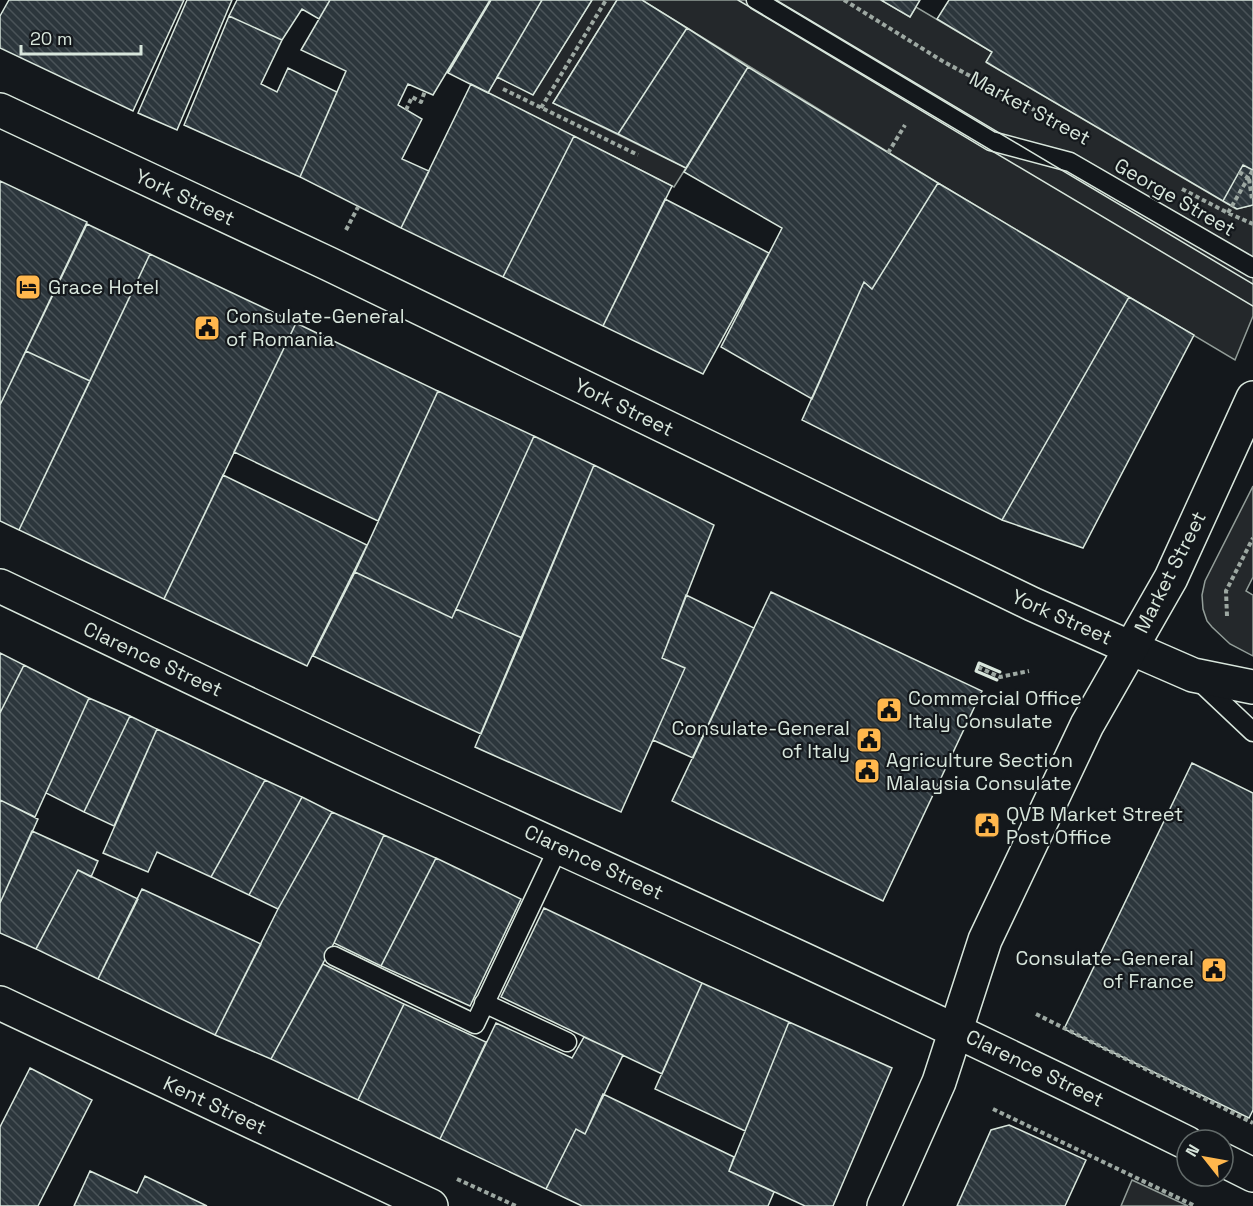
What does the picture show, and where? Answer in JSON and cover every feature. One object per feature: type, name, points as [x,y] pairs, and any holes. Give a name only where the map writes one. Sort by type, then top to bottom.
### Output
[{"type":"street","name":"York Street","points":[[0,110],[329,264],[1026,601],[1193,675],[1253,687]]},
{"type":"street","name":"Market Street","points":[[884,1206],[939,1082],[986,940],[1087,726],[1171,578],[1253,398]]},
{"type":"street","name":"Clarence Street","points":[[0,586],[410,780],[559,846],[956,1030],[1175,1137]]},
{"type":"street","name":"Kent Street","points":[[0,1003],[431,1206]]},
{"type":"street","points":[[1235,1166],[1253,1175]]},
{"type":"lane","name":"George Street","points":[[756,0],[991,141],[1070,162],[1253,268]]},
{"type":"lane","points":[[1193,675],[1253,732]]},
{"type":"lane","points":[[334,956],[475,1023],[559,846]]},
{"type":"lane","points":[[484,1003],[567,1042]]},
{"type":"path","points":[[541,108],[606,0]]},
{"type":"path","name":"Market Street","points":[[844,0],[944,62],[1080,135]]},
{"type":"path","points":[[503,88],[638,155]]},
{"type":"path","points":[[406,110],[412,97],[421,102],[425,92]]},
{"type":"path","points":[[1252,199],[1253,170]]},
{"type":"path","points":[[1239,172],[1251,179]]},
{"type":"path","points":[[1228,213],[1251,179]]},
{"type":"path","points":[[1175,185],[1253,224]]},
{"type":"path","points":[[1227,615],[1226,591],[1253,538]]},
{"type":"path","points":[[978,667],[1000,677],[1029,671]]},
{"type":"path","points":[[1036,1014],[1253,1123]]},
{"type":"path","points":[[993,1109],[1195,1206]]},
{"type":"shaded area","points":[[592,0],[617,0],[553,103],[686,168],[674,187],[488,93],[497,77],[533,94]]},
{"type":"shaded area","points":[[642,0],[881,0],[910,17],[916,7],[992,52],[987,63],[1236,209],[1253,205],[1253,316],[1235,360],[938,183]]},
{"type":"shaded area","points":[[1253,486],[1253,577],[1246,591],[1253,595],[1253,656],[1230,644],[1212,627],[1203,609],[1202,595],[1205,581]]},
{"type":"shaded area","points":[[1132,1180],[1188,1206],[1121,1206]]},
{"type":"building","points":[[9,0],[184,0],[133,111],[0,48],[0,16]]},
{"type":"building","points":[[187,0],[232,0],[177,130],[138,113]]},
{"type":"building","points":[[237,0],[330,0],[319,19],[302,9],[282,40],[229,16]]},
{"type":"building","points":[[330,0],[490,0],[433,95],[408,84],[398,105],[422,119],[402,159],[429,171],[401,228],[300,177],[346,71],[301,50]]},
{"type":"building","points":[[491,0],[542,0],[488,93],[448,73]]},
{"type":"building","points":[[542,0],[592,0],[533,95],[497,77]]},
{"type":"building","points":[[617,0],[642,0],[687,28],[618,134],[553,103]]},
{"type":"building","points":[[881,0],[920,0],[910,17]]},
{"type":"building","points":[[949,0],[1253,0],[1253,170],[1243,165],[1223,201],[986,62],[992,52],[937,19]]},
{"type":"building","points":[[229,16],[282,40],[261,84],[277,92],[288,68],[337,92],[300,177],[184,125]]},
{"type":"building","points":[[687,28],[748,67],[686,168],[618,134]]},
{"type":"building","points":[[748,67],[938,183],[872,289],[864,282],[812,399],[721,347],[782,228],[684,172]]},
{"type":"building","points":[[471,84],[574,136],[503,277],[401,228]]},
{"type":"building","points":[[574,136],[672,186],[603,326],[503,277]]},
{"type":"building","points":[[1243,165],[1253,170],[1253,205],[1237,209],[1223,201]]},
{"type":"building","name":"Grace Hotel","points":[[0,181],[87,222],[0,405]]},
{"type":"building","points":[[938,183],[1129,297],[1002,520],[802,420],[864,282],[872,289]]},
{"type":"building","points":[[665,199],[769,253],[703,374],[603,326]]},
{"type":"building","points":[[87,224],[150,254],[90,381],[26,351]]},
{"type":"building","points":[[150,254],[296,323],[164,599],[19,530]]},
{"type":"building","points":[[1129,297],[1194,335],[1083,548],[1002,520]]},
{"type":"building","points":[[296,323],[438,391],[378,521],[234,452]]},
{"type":"building","points":[[26,351],[90,381],[19,530],[0,521],[0,405]]},
{"type":"building","points":[[438,391],[534,436],[452,618],[355,572]]},
{"type":"building","points":[[534,436],[594,465],[522,638],[456,609]]},
{"type":"building","points":[[594,465],[714,525],[662,658],[685,668],[621,812],[475,747]]},
{"type":"building","points":[[223,475],[367,545],[307,666],[164,599]]},
{"type":"building","points":[[355,572],[452,618],[456,609],[522,638],[481,734],[313,656]]},
{"type":"building","points":[[771,592],[982,691],[883,901],[672,801]]},
{"type":"building","points":[[686,595],[754,628],[693,758],[653,740],[685,668],[662,658]]},
{"type":"building","points":[[0,653],[24,665],[0,713]]},
{"type":"building","points":[[24,665],[89,698],[35,817],[0,800],[0,713]]},
{"type":"building","points":[[89,698],[130,716],[84,812],[46,793]]},
{"type":"building","points":[[130,716],[157,729],[114,826],[84,812]]},
{"type":"building","points":[[157,729],[265,780],[211,877],[157,852],[148,872],[103,853]]},
{"type":"building","points":[[1192,763],[1253,793],[1253,1110],[1249,1118],[1064,1029]]},
{"type":"building","points":[[265,780],[302,797],[249,895],[211,877]]},
{"type":"building","points":[[302,797],[332,812],[278,909],[249,895]]},
{"type":"building","points":[[0,800],[38,819],[0,903]]},
{"type":"building","points":[[332,812],[384,835],[334,943],[271,1059],[215,1035],[278,909]]},
{"type":"building","points":[[32,831],[98,861],[91,877],[78,870],[36,949],[0,933],[0,903]]},
{"type":"building","points":[[384,835],[436,858],[381,966],[334,943]]},
{"type":"building","points":[[436,858],[521,899],[470,1006],[381,966]]},
{"type":"building","points":[[78,870],[138,899],[98,979],[36,949]]},
{"type":"building","points":[[142,889],[261,944],[215,1035],[98,979]]},
{"type":"building","points":[[544,908],[702,983],[662,1074],[501,997]]},
{"type":"building","points":[[323,964],[404,1004],[358,1100],[271,1059]]},
{"type":"building","points":[[702,983],[789,1022],[745,1131],[655,1089]]},
{"type":"building","points":[[404,1004],[486,1042],[440,1139],[358,1100]]},
{"type":"building","points":[[789,1022],[892,1068],[833,1206],[805,1206],[729,1171]]},
{"type":"building","points":[[496,1023],[572,1058],[584,1037],[623,1055],[585,1134],[576,1129],[546,1189],[440,1139]]},
{"type":"building","points":[[30,1068],[92,1100],[38,1206],[0,1206],[0,1127]]},
{"type":"building","points":[[603,1094],[734,1157],[729,1171],[774,1192],[768,1206],[582,1206],[546,1189],[576,1129],[585,1134]]},
{"type":"building","points":[[1009,1125],[1086,1160],[1065,1206],[957,1206],[991,1130]]},
{"type":"building","points":[[90,1171],[137,1193],[145,1176],[207,1206],[74,1206]]},
{"type":"tram line","points":[[738,0],[1253,306]]},
{"type":"tram line","points":[[776,0],[1253,284]]},
{"type":"wall","points":[[997,680],[976,671],[979,663],[1000,672]]},
{"type":"place","name":"Grace Hotel","points":[[28,287]]},
{"type":"place","name":"Consulate-General of Romania","points":[[207,328]]},
{"type":"place","name":"Commercial Office Italy Consulate","points":[[889,710]]},
{"type":"place","name":"Consulate-General of Italy","points":[[869,740]]},
{"type":"place","name":"Agriculture Section Malaysia Consulate","points":[[867,771]]},
{"type":"place","name":"QVB Market Street Post Office","points":[[987,825]]},
{"type":"place","name":"Consulate-General of France","points":[[1214,970]]}]
